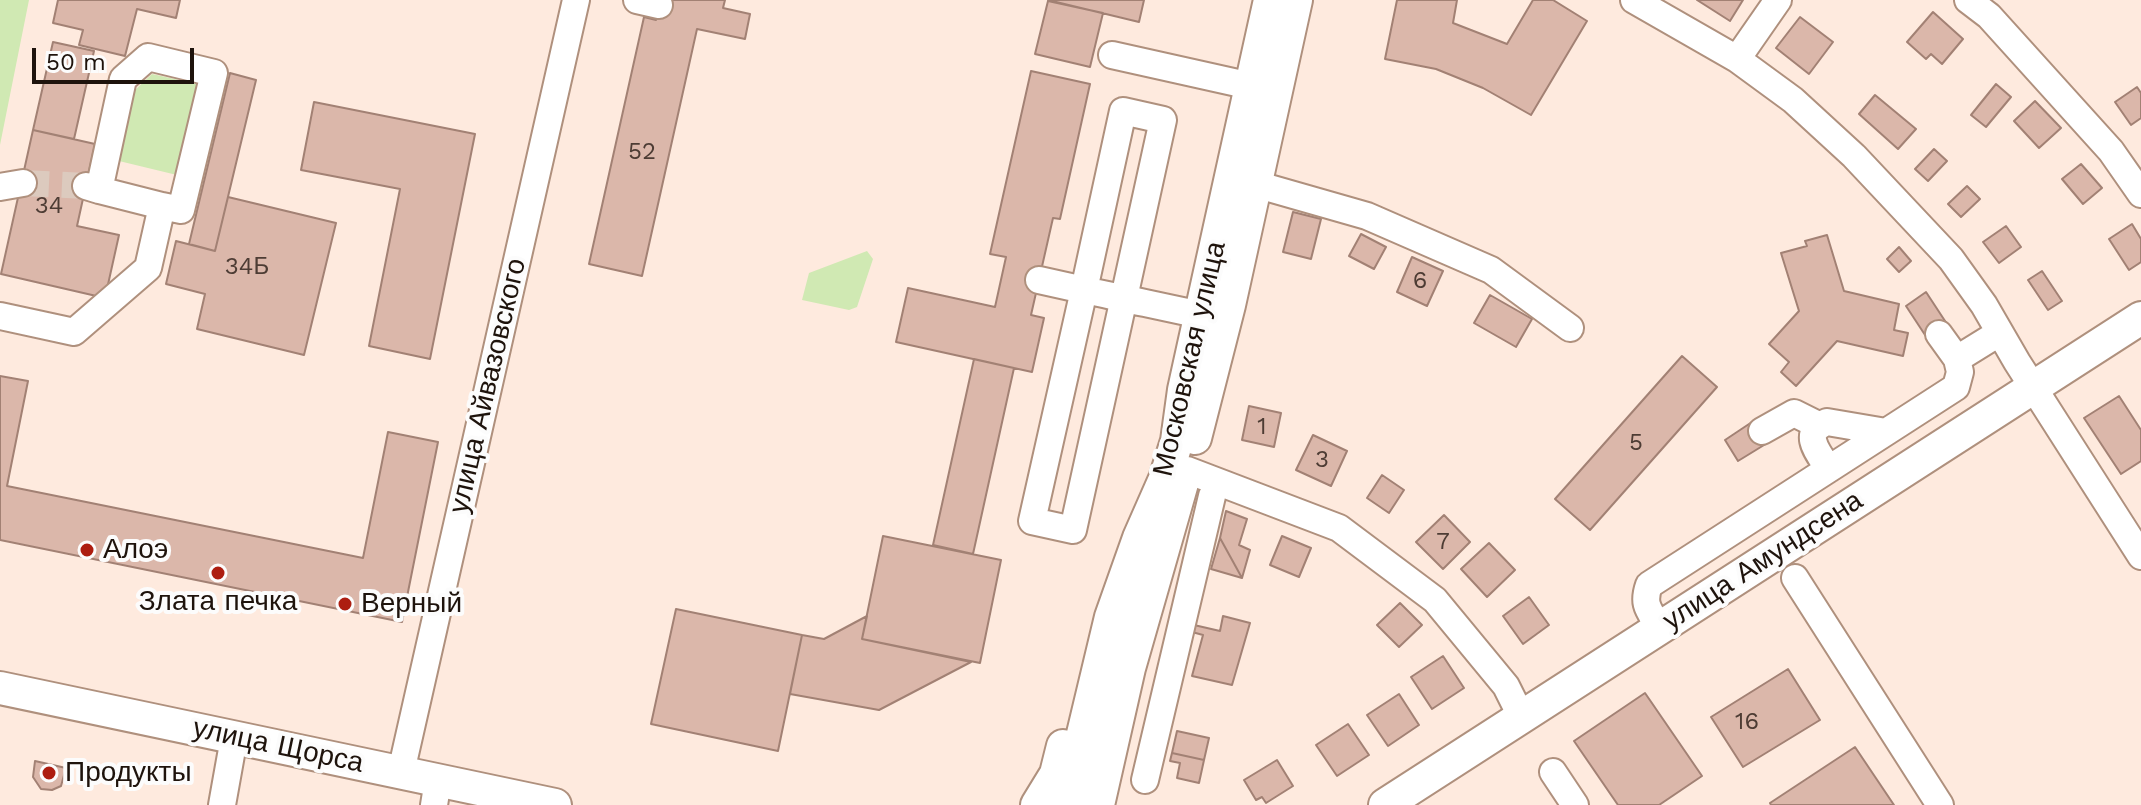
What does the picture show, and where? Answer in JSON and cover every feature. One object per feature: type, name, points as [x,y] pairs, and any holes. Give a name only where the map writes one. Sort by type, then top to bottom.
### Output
[{"type":"main road","name":"Московская улица","points":[[1066,805],[1111,617],[1177,441],[1184,390],[1270,0]]},
{"type":"main road","name":"Московская улица","points":[[1108,798],[1137,640],[1187,470],[1229,305],[1296,0]]},
{"type":"main road","name":"улица Амундсена","points":[[1385,805],[2141,318]]},
{"type":"main road","points":[[1037,805],[1056,774],[1089,647],[1111,617]]},
{"type":"main road","name":"улица Щорса","points":[[0,688],[401,772],[436,793],[555,805]]},
{"type":"street","name":"улица Айвазовского","points":[[401,772],[576,0]]},
{"type":"street","points":[[1634,0],[1737,59],[1793,100],[1854,156],[1951,259],[1984,305],[2141,556]]},
{"type":"street","points":[[1737,59],[1778,0]]},
{"type":"street","points":[[1968,0],[1989,16],[2111,151],[2141,194]]},
{"type":"street","points":[[1112,55],[1251,86]]},
{"type":"street","points":[[148,57],[214,73],[181,210],[162,206],[92,188],[123,79],[148,57]]},
{"type":"street","points":[[1123,111],[1163,120],[1073,530],[1032,521],[1084,290],[1123,111]]},
{"type":"street","points":[[1255,184],[1367,216],[1491,270],[1570,328]]},
{"type":"street","points":[[0,316],[74,332],[148,268],[162,206]]},
{"type":"street","points":[[1039,280],[1201,315]]},
{"type":"street","points":[[1957,359],[1999,333]]},
{"type":"street","points":[[1659,627],[1646,605],[1649,585],[1956,387],[1960,372],[1957,359],[1939,334]]},
{"type":"street","points":[[1066,368],[1107,377]]},
{"type":"street","points":[[1762,431],[1794,413],[1818,425]]},
{"type":"street","points":[[1829,469],[1812,440],[1818,425],[1827,422],[1886,432]]},
{"type":"street","points":[[1187,470],[1339,528],[1435,600],[1506,686],[1521,716]]},
{"type":"street","points":[[1145,780],[1212,496]]},
{"type":"street","points":[[1795,578],[1940,805]]},
{"type":"street","points":[[226,801],[234,738]]},
{"type":"street","points":[[1553,772],[1575,805]]},
{"type":"green space","points":[[0,0],[29,0],[0,145]]},
{"type":"green space","points":[[152,74],[202,85],[181,176],[119,161],[134,91]]},
{"type":"green space","points":[[867,251],[873,259],[857,307],[849,310],[802,300],[809,273]]},
{"type":"building","points":[[58,0],[180,0],[176,18],[137,9],[125,56],[79,45],[83,30],[53,23]]},
{"type":"building","points":[[660,0],[725,0],[723,8],[750,14],[745,39],[697,29],[642,276],[589,264],[644,17],[656,20]]},
{"type":"building","points":[[1048,0],[1144,0],[1139,22]]},
{"type":"building","points":[[1397,0],[1457,0],[1453,23],[1507,44],[1533,0],[1553,0],[1587,21],[1531,115],[1483,88],[1436,69],[1385,59]]},
{"type":"building","points":[[1697,0],[1743,0],[1730,21]]},
{"type":"building","points":[[1048,1],[1103,13],[1090,67],[1035,54]]},
{"type":"building","points":[[1933,12],[1963,39],[1942,64],[1931,54],[1926,59],[1907,42]]},
{"type":"building","points":[[1800,17],[1833,42],[1809,74],[1776,48]]},
{"type":"building","points":[[53,42],[94,51],[74,139],[33,130]]},
{"type":"building","points":[[1031,71],[1090,84],[1060,219],[1053,218],[1031,315],[1044,318],[1032,372],[896,342],[908,288],[995,307],[1006,257],[990,254]]},
{"type":"building","points":[[230,73],[256,80],[215,251],[189,244]]},
{"type":"building","points":[[1996,84],[2011,97],[1986,127],[1971,115]]},
{"type":"building","points":[[2137,87],[2141,93],[2141,118],[2131,125],[2115,102]]},
{"type":"building","points":[[1875,95],[1916,129],[1898,149],[1859,114]]},
{"type":"building","points":[[2035,101],[2061,128],[2039,148],[2014,121]]},
{"type":"building","points":[[314,102],[475,134],[430,359],[369,346],[400,189],[301,170]]},
{"type":"building","points":[[33,130],[95,144],[77,226],[119,235],[105,298],[1,274]]},
{"type":"building","points":[[1934,149],[1947,161],[1928,181],[1915,169]]},
{"type":"building","points":[[2081,164],[2102,188],[2083,204],[2062,179]]},
{"type":"building","points":[[1967,186],[1980,199],[1961,217],[1948,204]]},
{"type":"building","points":[[228,197],[336,223],[304,355],[197,329],[205,294],[166,284],[176,241],[215,251]]},
{"type":"building","points":[[1293,212],[1321,219],[1311,259],[1283,252]]},
{"type":"building","points":[[2132,224],[2141,239],[2141,262],[2129,270],[2109,239]]},
{"type":"building","points":[[2006,226],[2021,247],[1999,263],[1983,242]]},
{"type":"building","points":[[1361,234],[1386,247],[1374,269],[1349,256]]},
{"type":"building","points":[[1827,235],[1844,291],[1899,304],[1894,330],[1908,333],[1903,356],[1837,341],[1796,386],[1781,372],[1789,362],[1769,344],[1799,311],[1781,253],[1807,246],[1805,241]]},
{"type":"building","points":[[1899,247],[1911,261],[1899,272],[1887,259]]},
{"type":"building","points":[[1412,257],[1443,271],[1427,306],[1397,292]]},
{"type":"building","points":[[2042,271],[2062,301],[2048,310],[2028,280]]},
{"type":"building","points":[[1926,292],[1949,327],[1929,341],[1906,306]]},
{"type":"building","points":[[1490,295],[1532,319],[1516,347],[1474,323]]},
{"type":"building","points":[[1682,356],[1717,387],[1590,530],[1555,499]]},
{"type":"building","points":[[974,359],[1014,368],[973,554],[933,545]]},
{"type":"building","points":[[0,376],[28,381],[7,486],[363,558],[388,432],[438,442],[402,622],[0,540]]},
{"type":"building","points":[[2119,396],[2141,430],[2141,461],[2121,474],[2084,418]]},
{"type":"building","points":[[1249,406],[1281,413],[1274,447],[1242,440]]},
{"type":"building","points":[[1755,420],[1769,442],[1738,461],[1725,440]]},
{"type":"building","points":[[1313,435],[1347,451],[1331,486],[1296,470]]},
{"type":"building","points":[[1382,475],[1404,490],[1389,513],[1367,498]]},
{"type":"building","points":[[1226,511],[1247,519],[1239,545],[1250,550],[1242,578],[1220,538]]},
{"type":"building","points":[[1444,515],[1470,542],[1443,569],[1416,542]]},
{"type":"building","points":[[883,536],[1001,560],[980,663],[862,639]]},
{"type":"building","points":[[1282,536],[1311,548],[1299,577],[1270,565]]},
{"type":"building","points":[[1220,538],[1242,578],[1211,569]]},
{"type":"building","points":[[1489,543],[1515,570],[1487,597],[1461,569]]},
{"type":"building","points":[[1529,597],[1549,625],[1523,644],[1503,616]]},
{"type":"building","points":[[1400,603],[1422,625],[1399,647],[1377,625]]},
{"type":"building","points":[[676,609],[802,635],[778,751],[651,724]]},
{"type":"building","points":[[867,616],[862,639],[971,662],[879,710],[790,694],[802,635],[824,639]]},
{"type":"building","points":[[1223,616],[1250,623],[1232,685],[1192,676],[1203,635],[1192,632],[1194,625],[1220,631]]},
{"type":"building","points":[[1443,656],[1464,688],[1432,709],[1411,677]]},
{"type":"building","points":[[1788,669],[1820,720],[1743,767],[1711,717]]},
{"type":"building","points":[[1645,693],[1702,776],[1659,805],[1618,805],[1574,741]]},
{"type":"building","points":[[1399,694],[1419,725],[1388,746],[1367,715]]},
{"type":"building","points":[[1348,724],[1369,755],[1337,776],[1316,745]]},
{"type":"building","points":[[1177,731],[1209,738],[1204,760],[1172,753]]},
{"type":"building","points":[[1855,747],[1894,805],[1771,805],[1770,803]]},
{"type":"building","points":[[1172,753],[1204,760],[1199,783],[1177,778],[1180,763],[1170,761]]},
{"type":"building","points":[[1277,760],[1293,786],[1266,803],[1262,797],[1256,800],[1244,780]]},
{"type":"building","name":"Продукты","points":[[35,761],[66,768],[61,786],[52,790],[41,789],[33,777]]},
{"type":"tunnel","points":[[23,183],[86,186]]},
{"type":"place","name":"Алоэ","points":[[87,550]]},
{"type":"place","name":"Злата печка","points":[[218,573]]},
{"type":"place","name":"Верный","points":[[345,604]]},
{"type":"place","name":"Продукты","points":[[49,773]]}]
